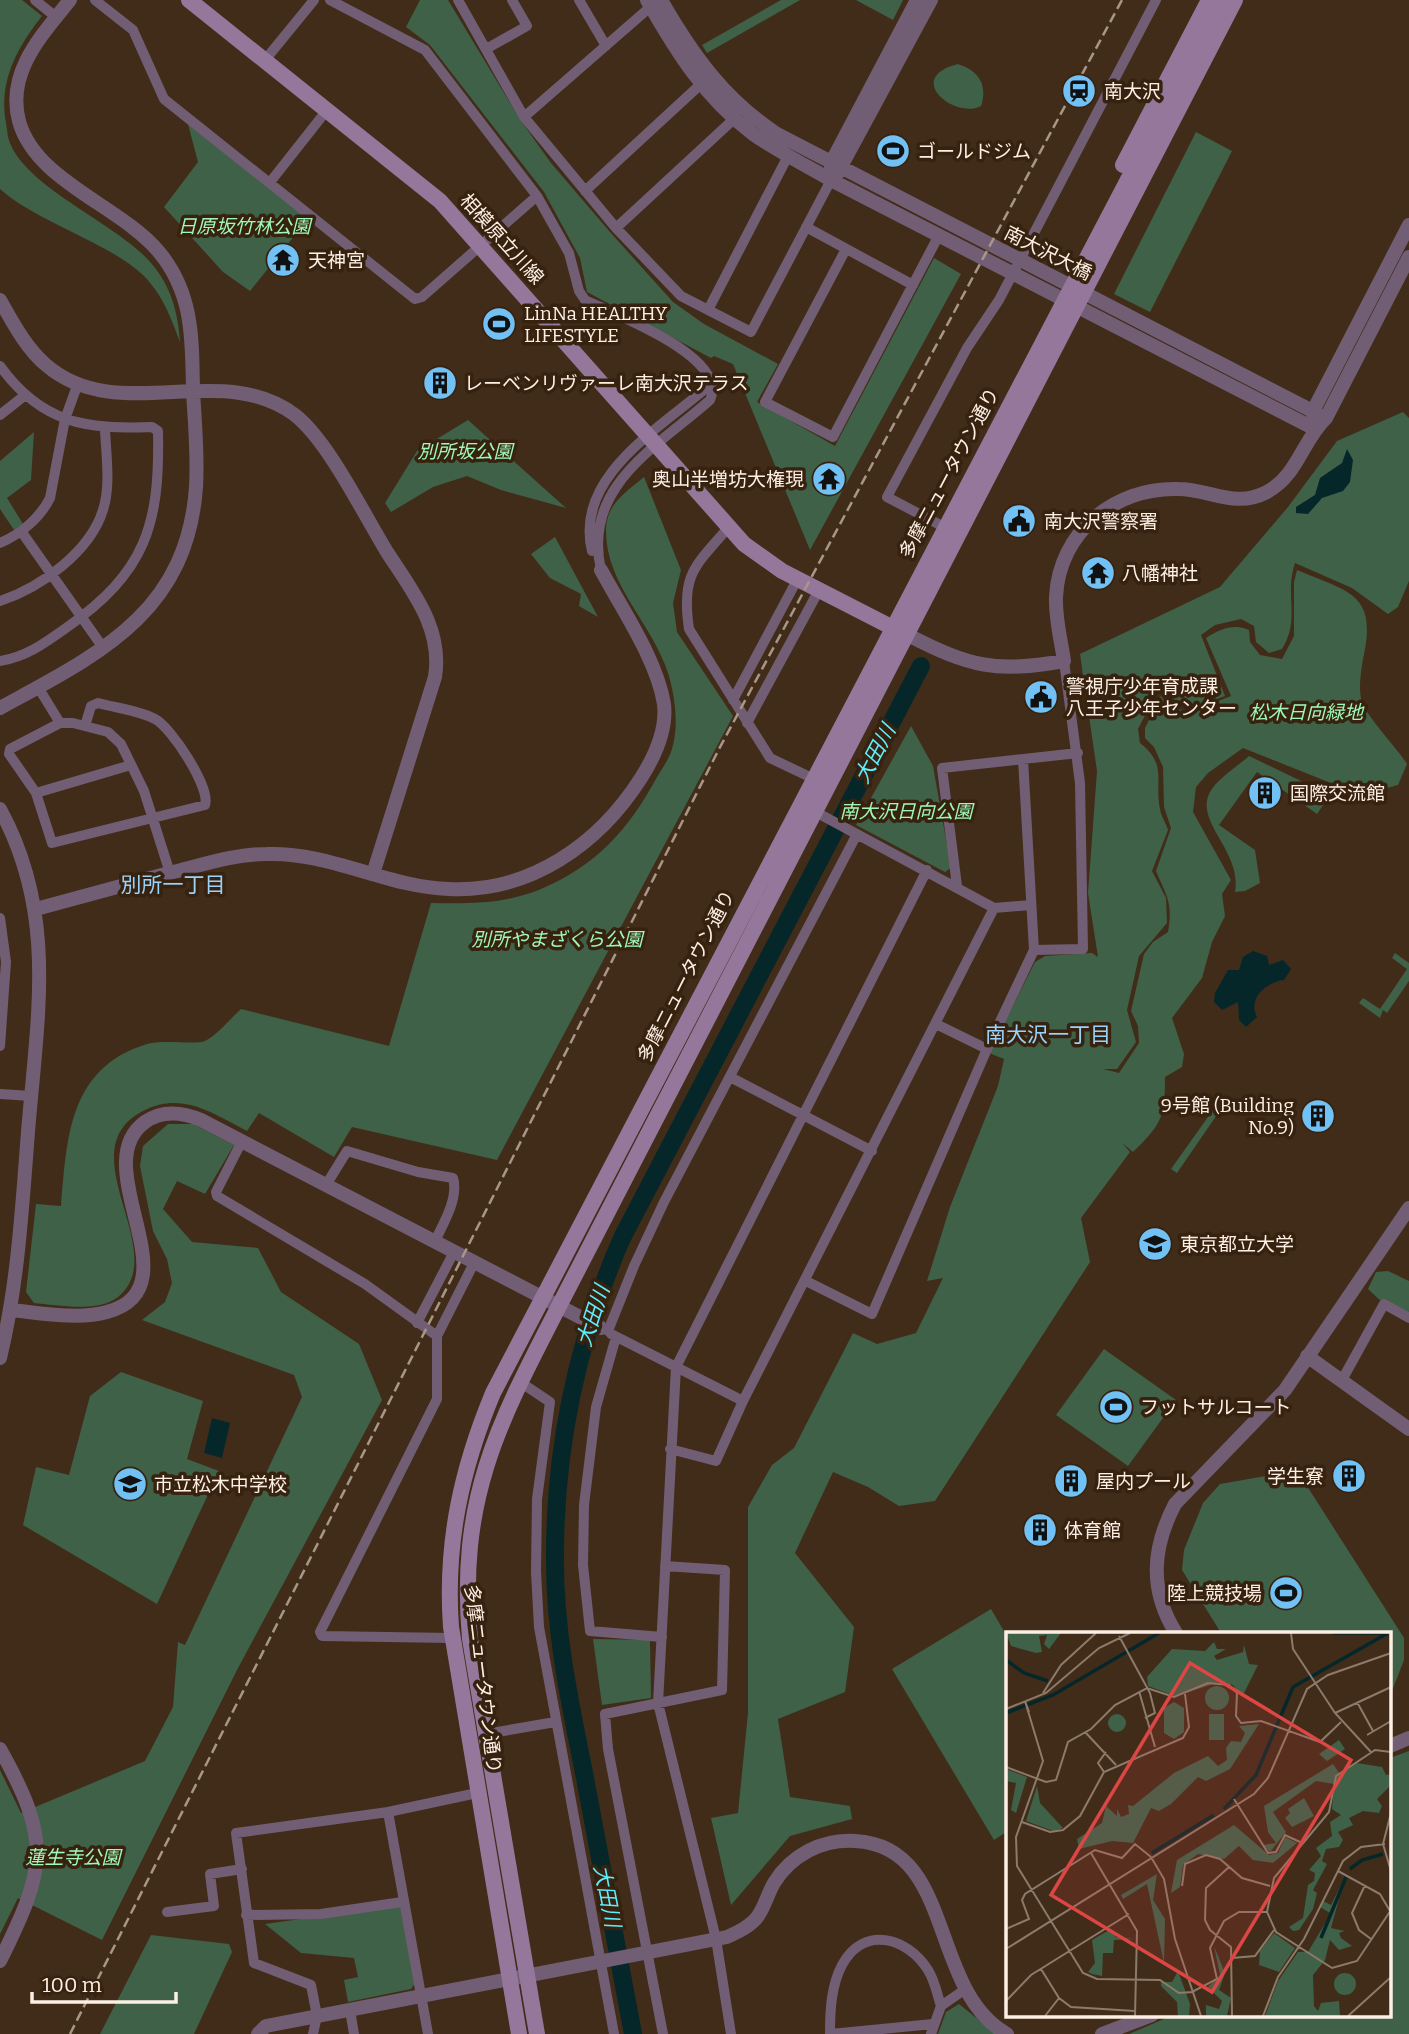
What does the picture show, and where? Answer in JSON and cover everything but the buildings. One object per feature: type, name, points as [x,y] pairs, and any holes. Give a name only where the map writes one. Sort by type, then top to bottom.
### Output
[{"type":"main road","name":"相模原立川線","points":[[189,0],[428,191],[481,246],[728,528],[759,556],[797,580],[908,635]]},
{"type":"main road","points":[[1112,224],[1111,188],[1209,0]]},
{"type":"main road","name":"多摩ニュータウン通り","points":[[537,2034],[470,1639],[466,1591],[468,1552],[483,1474],[495,1436],[559,1306],[823,817],[908,635],[1222,0]]},
{"type":"main road","name":"多摩ニュータウン通り","points":[[519,2034],[452,1638],[449,1574],[452,1529],[462,1479],[493,1393],[812,778],[1066,294],[1112,224],[1235,0]]},
{"type":"main road","points":[[1112,224],[1142,201],[1246,0]]},
{"type":"street","points":[[35,0],[56,17]]},
{"type":"street","points":[[0,708],[104,649],[154,601],[183,545],[195,489],[194,392],[189,313],[170,266],[140,232],[42,161],[21,127],[16,105],[20,74],[32,49],[70,0]]},
{"type":"street","points":[[95,0],[133,30],[164,99],[271,181],[415,299],[537,197]]},
{"type":"street","points":[[265,60],[314,0]]},
{"type":"street","points":[[36,909],[228,857],[281,853],[313,857],[407,884],[449,889],[510,881],[570,854],[601,830],[629,798],[656,751],[664,706],[652,666],[591,548],[589,531],[592,505],[612,470],[653,442],[705,389],[707,372],[668,340],[585,300],[579,291],[569,253],[537,197],[425,50],[330,0]]},
{"type":"street","points":[[458,0],[524,117],[616,228],[681,296],[751,332],[831,180],[917,0]]},
{"type":"street","points":[[486,49],[527,26],[512,0]]},
{"type":"street","points":[[579,0],[606,46]]},
{"type":"street","points":[[837,166],[931,0]]},
{"type":"street","points":[[944,527],[887,497],[967,348],[999,300],[1156,0]]},
{"type":"street","points":[[524,117],[654,2]]},
{"type":"street","name":"南大沢大橋","points":[[654,2],[693,54],[736,103],[777,134],[968,233],[1108,314]]},
{"type":"street","name":"南大沢大橋","points":[[654,2],[679,56],[734,119],[788,156],[831,180],[939,236],[1108,314]]},
{"type":"street","points":[[585,191],[701,84]]},
{"type":"street","points":[[271,181],[327,110]]},
{"type":"street","points":[[616,228],[734,119]]},
{"type":"street","points":[[708,310],[788,156]]},
{"type":"street","points":[[1034,950],[1083,948],[1078,753],[1056,612],[1057,587],[1072,544],[1092,519],[1121,499],[1154,490],[1180,488],[1237,500],[1266,492],[1290,474],[1315,429],[1319,415],[1409,225]]},
{"type":"street","points":[[806,227],[913,285]]},
{"type":"street","points":[[846,249],[765,402],[833,437],[939,236]]},
{"type":"street","points":[[1319,415],[1409,257]]},
{"type":"street","points":[[1016,267],[1066,294]]},
{"type":"street","points":[[0,300],[35,354],[46,366],[77,386],[112,394],[250,394],[273,402],[295,415],[320,442],[431,625],[437,665],[373,874]]},
{"type":"street","points":[[1108,314],[1319,415]]},
{"type":"street","points":[[1108,314],[1315,429]]},
{"type":"street","points":[[0,366],[24,396],[65,419],[105,429],[152,427],[158,431],[159,481],[154,516],[141,551],[103,600],[30,652],[0,661]]},
{"type":"street","points":[[0,543],[21,531],[45,508],[50,498],[65,419],[77,386]]},
{"type":"street","points":[[0,415],[24,396]]},
{"type":"street","points":[[0,601],[51,573],[73,556],[93,530],[103,510],[106,487],[105,429]]},
{"type":"street","points":[[728,528],[690,572],[685,605],[689,629],[770,758],[812,778]]},
{"type":"street","points":[[21,531],[104,649]]},
{"type":"street","points":[[733,700],[797,580]]},
{"type":"street","points":[[747,723],[819,590]]},
{"type":"street","points":[[908,635],[954,658],[989,667],[1029,667],[1064,661]]},
{"type":"street","points":[[38,687],[60,723]]},
{"type":"street","points":[[85,726],[91,706],[97,703],[156,719],[170,732],[204,788],[207,800],[205,805],[155,819],[56,845],[52,844],[36,793],[9,754],[10,749],[60,723],[85,726],[108,732],[117,738],[155,819],[170,873]]},
{"type":"street","points":[[957,886],[942,768],[1078,753]]},
{"type":"street","points":[[806,1281],[872,1314],[987,1049],[1034,950],[1023,759]]},
{"type":"street","points":[[36,793],[131,765]]},
{"type":"street","points":[[800,804],[994,908],[1031,905]]},
{"type":"street","points":[[0,809],[19,854],[36,909],[41,974],[31,1096],[0,1358]]},
{"type":"street","points":[[662,1637],[590,1631],[583,1565],[584,1505],[596,1407],[609,1332],[634,1266],[664,1202],[853,832]]},
{"type":"street","points":[[731,2034],[716,1940],[657,1703],[676,1367],[927,870]]},
{"type":"street","points":[[670,1449],[716,1461],[743,1401],[994,908]]},
{"type":"street","points":[[0,918],[5,945],[0,1038]]},
{"type":"street","points":[[936,1024],[987,1049]]},
{"type":"street","points":[[730,1077],[872,1151]]},
{"type":"street","points":[[0,1094],[31,1096]]},
{"type":"street","points":[[5,1309],[76,1315],[104,1313],[122,1305],[135,1293],[144,1263],[125,1163],[131,1137],[145,1122],[162,1114],[187,1115],[743,1401]]},
{"type":"street","points":[[242,1141],[216,1192],[217,1196],[365,1284],[437,1336]]},
{"type":"street","points":[[326,1185],[347,1151],[418,1172],[453,1178],[455,1186],[449,1210],[435,1241]]},
{"type":"street","points":[[1175,1632],[1164,1611],[1157,1586],[1157,1553],[1163,1527],[1188,1488],[1270,1407],[1409,1208]]},
{"type":"street","points":[[417,1323],[454,1252]]},
{"type":"street","points":[[452,1638],[322,1636],[320,1632],[437,1399],[437,1336],[474,1263]]},
{"type":"street","points":[[1342,1380],[1384,1304],[1409,1318]]},
{"type":"street","points":[[1307,1356],[1409,1429]]},
{"type":"street","points":[[520,1382],[550,1402],[537,1499],[536,1572],[539,1627],[555,1722],[604,1961],[614,2034]]},
{"type":"street","points":[[663,2034],[605,1714],[722,1690],[725,1570],[665,1566]]},
{"type":"street","points":[[486,1734],[555,1722]]},
{"type":"street","points":[[1392,1745],[1409,1738]]},
{"type":"street","points":[[0,1749],[32,1813],[37,1851],[34,1883],[17,1928],[0,1961]]},
{"type":"street","points":[[313,2034],[317,2016],[311,1985],[254,1963],[236,1833],[388,1812],[477,1793]]},
{"type":"street","points":[[388,1812],[402,1902],[428,2034]]},
{"type":"street","points":[[258,2034],[266,2026],[716,1940],[739,1932],[752,1923],[773,1884],[793,1860],[818,1846],[859,1841],[891,1852],[921,1881],[964,1990],[988,2021],[1007,2034]]},
{"type":"street","points":[[167,1912],[214,1906],[210,1874],[242,1869]]},
{"type":"street","points":[[246,1915],[321,1914],[402,1902]]},
{"type":"street","points":[[941,2006],[928,1971],[908,1947],[882,1938],[867,1941],[854,1949],[837,1976],[830,2034],[932,2029],[941,2006],[964,1990]]},
{"type":"street","points":[[350,2010],[354,2034]]},
{"type":"street","points":[[1102,2034],[1149,2016]]},
{"type":"green space","points":[[0,0],[22,0],[42,16],[19,50],[8,76],[4,103],[10,143],[20,160],[35,176],[118,234],[151,263],[164,281],[172,300],[180,342],[160,297],[138,270],[101,247],[36,214],[0,189]]},
{"type":"green space","points":[[420,0],[448,0],[521,121],[551,163],[673,302],[704,324],[778,364],[757,402],[835,446],[934,258],[961,274],[810,550],[733,364],[714,356],[711,358],[587,292],[580,258],[544,192],[430,45],[406,27]]},
{"type":"green space","points":[[781,0],[800,0],[707,53],[702,45]]},
{"type":"green space","points":[[856,0],[903,0],[893,20]]},
{"type":"green space","points":[[958,64],[980,80],[983,92],[981,106],[970,109],[948,103],[939,96],[934,87],[935,78],[942,70]]},
{"type":"green space","name":"日原坂竹林公園","points":[[188,124],[308,219],[250,291],[223,272],[164,207],[198,162]]},
{"type":"green space","points":[[1196,132],[1232,151],[1150,312],[1114,294]]},
{"type":"green space","name":"松木日向緑地","points":[[1403,412],[1409,418],[1409,581],[1398,607],[1388,614],[1352,588],[1295,563],[1291,586],[1292,617],[1288,638],[1282,649],[1269,653],[1256,642],[1254,626],[1241,619],[1215,625],[1201,635],[1225,696],[1203,704],[1186,706],[1159,688],[1138,729],[1140,743],[1149,751],[1157,766],[1160,809],[1168,830],[1152,871],[1166,898],[1167,923],[1139,956],[1127,1010],[1136,1042],[1117,1069],[1103,1069],[1119,1073],[1139,1043],[1138,1026],[1131,1011],[1144,954],[1153,942],[1168,932],[1168,900],[1156,871],[1171,828],[1164,807],[1163,767],[1154,747],[1145,738],[1145,728],[1162,694],[1180,710],[1196,710],[1231,696],[1206,638],[1227,628],[1244,628],[1249,630],[1250,642],[1260,655],[1282,659],[1294,636],[1294,582],[1297,570],[1345,590],[1362,608],[1366,620],[1367,637],[1360,680],[1362,702],[1407,764],[1398,785],[1361,795],[1243,748],[1208,773],[1196,787],[1193,812],[1231,880],[1222,894],[1225,916],[1212,942],[1202,978],[1172,1018],[1184,1054],[1182,1067],[1165,1077],[1163,1111],[1156,1127],[1133,1152],[1122,1143],[1130,1152],[1081,1218],[1090,1262],[935,1501],[899,1506],[868,1487],[833,1472],[795,1553],[854,1627],[845,1692],[778,1719],[790,1797],[850,1806],[852,1819],[790,1836],[731,1905],[711,1818],[738,1813],[748,1713],[748,1507],[772,1465],[794,1448],[853,1333],[877,1344],[916,1333],[943,1278],[927,1281],[950,1207],[998,1086],[1004,1059],[989,1053],[1035,962],[1045,956],[1092,953],[1098,957],[1088,893],[1097,771],[1080,654],[1220,587],[1288,507],[1337,441]]},
{"type":"green space","name":"別所坂公園","points":[[468,420],[566,508],[501,490],[467,476],[433,487],[391,512],[385,503],[417,451]]},
{"type":"green space","points":[[34,432],[31,480],[7,498],[23,524],[14,530],[0,509],[0,461]]},
{"type":"green space","name":"別所やまざくら公園","points":[[644,477],[681,570],[673,603],[677,632],[733,716],[497,1160],[352,1127],[334,1157],[259,1113],[247,1131],[196,1107],[171,1103],[157,1105],[143,1111],[122,1129],[114,1151],[116,1176],[134,1255],[132,1278],[118,1297],[100,1305],[77,1307],[34,1303],[26,1292],[36,1204],[61,1206],[70,1132],[87,1088],[101,1070],[121,1055],[147,1044],[205,1041],[241,1009],[389,1046],[431,903],[500,900],[541,889],[561,880],[594,857],[609,844],[635,813],[669,756],[676,722],[671,685],[662,657],[622,588],[608,551],[606,531],[609,513],[618,500]]},
{"type":"green space","points":[[555,537],[598,617],[579,606],[581,594],[550,578],[531,554]]},
{"type":"green space","name":"南大沢日向公園","points":[[911,726],[933,766],[951,868],[945,872],[856,825]]},
{"type":"green space","points":[[1249,756],[1330,795],[1317,814],[1257,772],[1219,825],[1255,850],[1260,883],[1245,891],[1235,892],[1232,864],[1213,827],[1207,805],[1209,794],[1217,783]]},
{"type":"green space","points":[[1395,953],[1409,963],[1409,981],[1387,1013],[1383,1010],[1380,1018],[1359,1003],[1363,998],[1380,1009],[1407,969],[1392,958]]},
{"type":"green space","points":[[1218,1103],[1223,1106],[1177,1173],[1171,1169]]},
{"type":"green space","name":"蓮生寺公園","points":[[168,1124],[193,1124],[234,1145],[205,1194],[177,1181],[163,1209],[192,1242],[258,1248],[281,1292],[359,1344],[382,1400],[237,1670],[102,1940],[18,1898],[0,1934],[0,1770],[21,1813],[145,1761],[173,1707],[178,1642],[185,1645],[302,1397],[294,1375],[142,1320],[165,1302],[172,1283],[167,1259],[153,1231],[140,1166],[143,1146]]},
{"type":"green space","points":[[1388,1271],[1409,1281],[1409,1318],[1384,1304],[1368,1289],[1376,1272]]},
{"type":"green space","name":"フットサルコート","points":[[1104,1349],[1176,1400],[1128,1466],[1056,1415]]},
{"type":"green space","points":[[121,1372],[203,1401],[187,1459],[219,1471],[157,1604],[23,1525],[36,1467],[69,1475],[90,1396]]},
{"type":"green space","name":"陸上競技場","points":[[1266,1476],[1286,1478],[1307,1486],[1404,1638],[1404,1660],[1392,1691],[1392,1632],[1220,1632],[1182,1570],[1184,1550],[1203,1503],[1220,1484]]},
{"type":"green space","points":[[991,1609],[1006,1635],[1006,1832],[994,1840],[892,1669]]},
{"type":"green space","points":[[593,1639],[650,1640],[651,1698],[602,1705]]},
{"type":"green space","points":[[1409,1751],[1409,2034],[1129,2034],[1171,2016],[1392,2016],[1392,1757]]},
{"type":"green space","points":[[400,1905],[415,1983],[411,1989],[348,2002],[344,1980],[358,1977],[354,1958],[301,1953],[265,1924]]},
{"type":"green space","points":[[151,1935],[229,1944],[232,1952],[194,2034],[100,2034]]},
{"type":"green space","points":[[959,2004],[996,2034],[938,2034],[946,2012]]},
{"type":"water","points":[[1347,449],[1353,460],[1350,482],[1343,491],[1322,498],[1308,514],[1296,513],[1296,507],[1315,495],[1320,478],[1342,463]]},
{"type":"water","points":[[1253,951],[1267,956],[1269,965],[1283,960],[1291,969],[1284,980],[1271,984],[1260,992],[1255,1003],[1257,1017],[1246,1027],[1239,1020],[1238,1002],[1222,1010],[1214,1002],[1215,993],[1228,970],[1239,970],[1243,957]]},
{"type":"water","points":[[212,1418],[230,1423],[222,1458],[204,1453]]},
{"type":"waterway","name":"大田川","points":[[633,2034],[569,1698],[558,1617],[556,1521],[571,1397],[592,1316],[622,1238],[921,666]]},
{"type":"railway","points":[[70,2034],[719,749],[1122,0]]},
{"type":"place","name":"南大沢","points":[[1079,91]]},
{"type":"place","name":"ゴールドジム","points":[[893,151]]},
{"type":"place","name":"天神宮","points":[[283,260]]},
{"type":"place","name":"LinNa HEALTHY LIFESTYLE","points":[[499,324]]},
{"type":"place","name":"レーベンリヴァーレ南大沢テラス","points":[[440,383]]},
{"type":"place","name":"奥山半増坊大権現","points":[[829,479]]},
{"type":"place","name":"南大沢警察署","points":[[1019,521]]},
{"type":"place","name":"八幡神社","points":[[1098,573]]},
{"type":"place","name":"警視庁少年育成課 八王子少年センター","points":[[1041,697]]},
{"type":"place","name":"国際交流館","points":[[1265,793]]},
{"type":"place","name":"9号館 (Building No.9)","points":[[1318,1116]]},
{"type":"place","name":"東京都立大学","points":[[1155,1244]]},
{"type":"place","name":"フットサルコート","points":[[1116,1407]]},
{"type":"place","name":"学生寮","points":[[1349,1476]]},
{"type":"place","name":"屋内プール","points":[[1071,1481]]},
{"type":"place","name":"市立松木中学校","points":[[130,1484]]},
{"type":"place","name":"体育館","points":[[1040,1530]]},
{"type":"place","name":"陸上競技場","points":[[1286,1593]]},
{"type":"district","name":"別所一丁目","points":[[173,885]]},
{"type":"district","name":"南大沢一丁目","points":[[1048,1035]]}]
